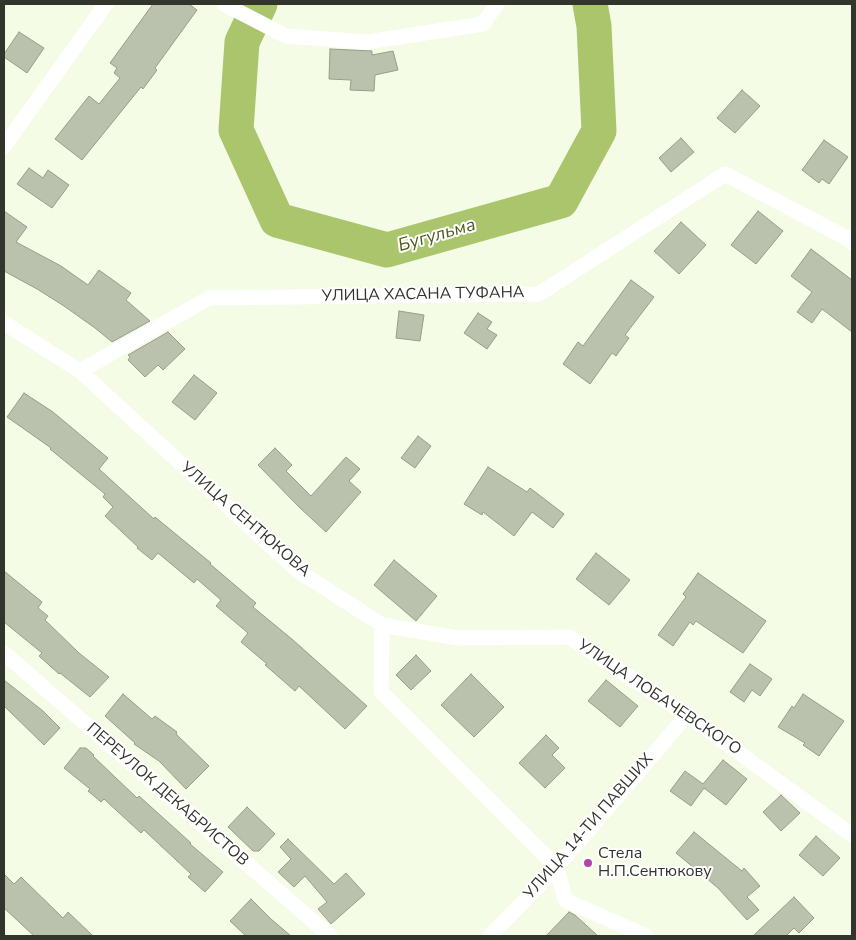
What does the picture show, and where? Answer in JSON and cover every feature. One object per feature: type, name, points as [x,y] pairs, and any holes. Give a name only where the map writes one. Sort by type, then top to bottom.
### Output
[{"type":"street","points":[[4,146],[106,4]]},
{"type":"street","points":[[226,5],[286,36],[367,42],[483,24],[497,4]]},
{"type":"street","name":"УЛИЦА ХАСАНА ТУФАНА","points":[[80,371],[209,298],[539,294],[726,174],[850,236]]},
{"type":"street","name":"УЛИЦА СЕНТЮКОВА","points":[[4,323],[80,371],[297,570],[382,625]]},
{"type":"street","points":[[382,625],[381,692],[557,867],[565,900],[646,936]]},
{"type":"street","name":"УЛИЦА ЛОБАЧЕВСКОГО","points":[[382,625],[458,638],[569,637],[687,715],[852,835]]},
{"type":"street","name":"ПЕРЕУЛОК ДЕКАБРИСТОВ","points":[[4,653],[330,936]]},
{"type":"street","name":"УЛИЦА 14-ТИ ПАВШИХ","points":[[490,936],[557,867],[687,715]]},
{"type":"building","points":[[153,4],[189,4],[197,10],[155,68],[157,70],[143,89],[141,87],[82,160],[55,139],[89,96],[99,104],[120,78],[114,73],[117,68],[110,63]]},
{"type":"building","points":[[19,32],[44,48],[27,73],[4,57],[4,54]]},
{"type":"building","points":[[330,49],[372,51],[372,55],[393,51],[398,70],[375,75],[374,91],[350,90],[351,80],[329,79]]},
{"type":"building","points":[[742,90],[760,106],[735,133],[717,118]]},
{"type":"building","points":[[681,138],[694,152],[671,172],[659,158]]},
{"type":"building","points":[[824,140],[848,157],[829,184],[822,179],[819,183],[802,170]]},
{"type":"building","points":[[29,168],[43,178],[48,170],[69,185],[52,208],[17,184]]},
{"type":"building","points":[[4,211],[27,227],[16,242],[61,266],[88,285],[99,270],[131,293],[126,300],[150,321],[112,342],[64,306],[4,271]]},
{"type":"building","points":[[758,211],[783,231],[756,264],[731,245]]},
{"type":"building","points":[[681,222],[706,245],[679,274],[654,251]]},
{"type":"building","points":[[811,249],[852,280],[852,332],[822,309],[812,323],[797,312],[812,292],[791,276]]},
{"type":"building","points":[[631,280],[654,297],[625,335],[629,338],[616,356],[612,353],[590,384],[563,364],[578,342],[583,346]]},
{"type":"building","points":[[399,311],[424,315],[420,341],[396,338]]},
{"type":"building","points":[[478,313],[492,322],[487,329],[497,335],[487,349],[464,333]]},
{"type":"building","points":[[168,332],[185,349],[163,370],[158,365],[145,377],[128,360],[130,357],[128,355]]},
{"type":"building","points":[[194,375],[217,393],[195,420],[172,402]]},
{"type":"building","points":[[24,393],[53,412],[108,458],[99,469],[154,519],[155,517],[211,563],[256,603],[253,607],[367,706],[345,729],[299,686],[295,691],[241,642],[248,633],[216,606],[221,600],[197,579],[194,583],[158,553],[152,560],[137,548],[105,516],[113,507],[103,497],[105,494],[51,448],[7,417]]},
{"type":"building","points":[[418,436],[431,446],[415,468],[401,458]]},
{"type":"building","points":[[275,448],[292,465],[286,471],[311,496],[346,457],[360,469],[349,481],[361,492],[326,532],[258,465]]},
{"type":"building","points":[[488,467],[527,492],[530,488],[564,514],[553,528],[532,512],[514,536],[483,512],[482,515],[464,504]]},
{"type":"building","points":[[596,553],[630,580],[609,605],[576,579]]},
{"type":"building","points":[[394,560],[437,596],[416,621],[374,585]]},
{"type":"building","points":[[4,571],[42,602],[38,608],[48,616],[45,620],[79,653],[109,677],[90,697],[59,674],[39,656],[42,653],[4,622]]},
{"type":"building","points":[[698,573],[766,621],[743,653],[696,621],[693,625],[690,622],[673,646],[658,635],[686,597],[683,594]]},
{"type":"building","points":[[416,655],[431,671],[411,690],[396,675]]},
{"type":"building","points":[[750,664],[772,679],[760,696],[752,690],[744,702],[730,692]]},
{"type":"building","points":[[471,674],[504,707],[474,737],[441,705]]},
{"type":"building","points":[[4,680],[43,711],[60,728],[44,745],[4,706]]},
{"type":"building","points":[[606,680],[638,706],[620,727],[588,701]]},
{"type":"building","points":[[123,694],[152,719],[155,716],[177,732],[176,734],[209,766],[186,789],[159,761],[134,744],[105,716]]},
{"type":"building","points":[[803,694],[844,721],[819,756],[803,745],[805,743],[778,727],[792,706],[794,708]]},
{"type":"building","points":[[546,735],[559,748],[552,755],[565,768],[545,788],[519,763]]},
{"type":"building","points":[[80,748],[86,748],[137,798],[139,796],[223,872],[205,892],[188,877],[191,874],[144,830],[141,833],[104,799],[101,802],[88,791],[90,789],[64,768]]},
{"type":"building","points":[[723,760],[747,779],[726,805],[704,788],[691,806],[670,791],[685,771],[703,784]]},
{"type":"building","points":[[781,795],[800,813],[781,831],[763,812]]},
{"type":"building","points":[[247,807],[275,834],[259,851],[253,851],[228,827]]},
{"type":"building","points":[[694,832],[742,871],[744,868],[760,886],[747,897],[759,910],[747,920],[718,888],[676,853]]},
{"type":"building","points":[[816,836],[840,858],[823,876],[799,855]]},
{"type":"building","points":[[288,839],[334,884],[346,873],[365,894],[331,924],[318,909],[327,902],[305,876],[294,887],[278,872],[291,859],[280,847]]},
{"type":"building","points":[[4,874],[14,884],[21,877],[63,918],[68,912],[93,936],[34,936],[4,908]]},
{"type":"building","points":[[794,897],[814,918],[799,933],[794,928],[786,936],[753,936]]},
{"type":"building","points":[[251,899],[291,936],[246,936],[230,921]]},
{"type":"building","points":[[569,912],[575,915],[598,936],[546,936]]},
{"type":"waterway","name":"Бугульма","points":[[260,4],[242,42],[236,130],[277,220],[387,250],[561,201],[599,131],[594,26],[590,4]]},
{"type":"place","name":"Стела Н.П.Сентюкову","points":[[588,863]]}]
